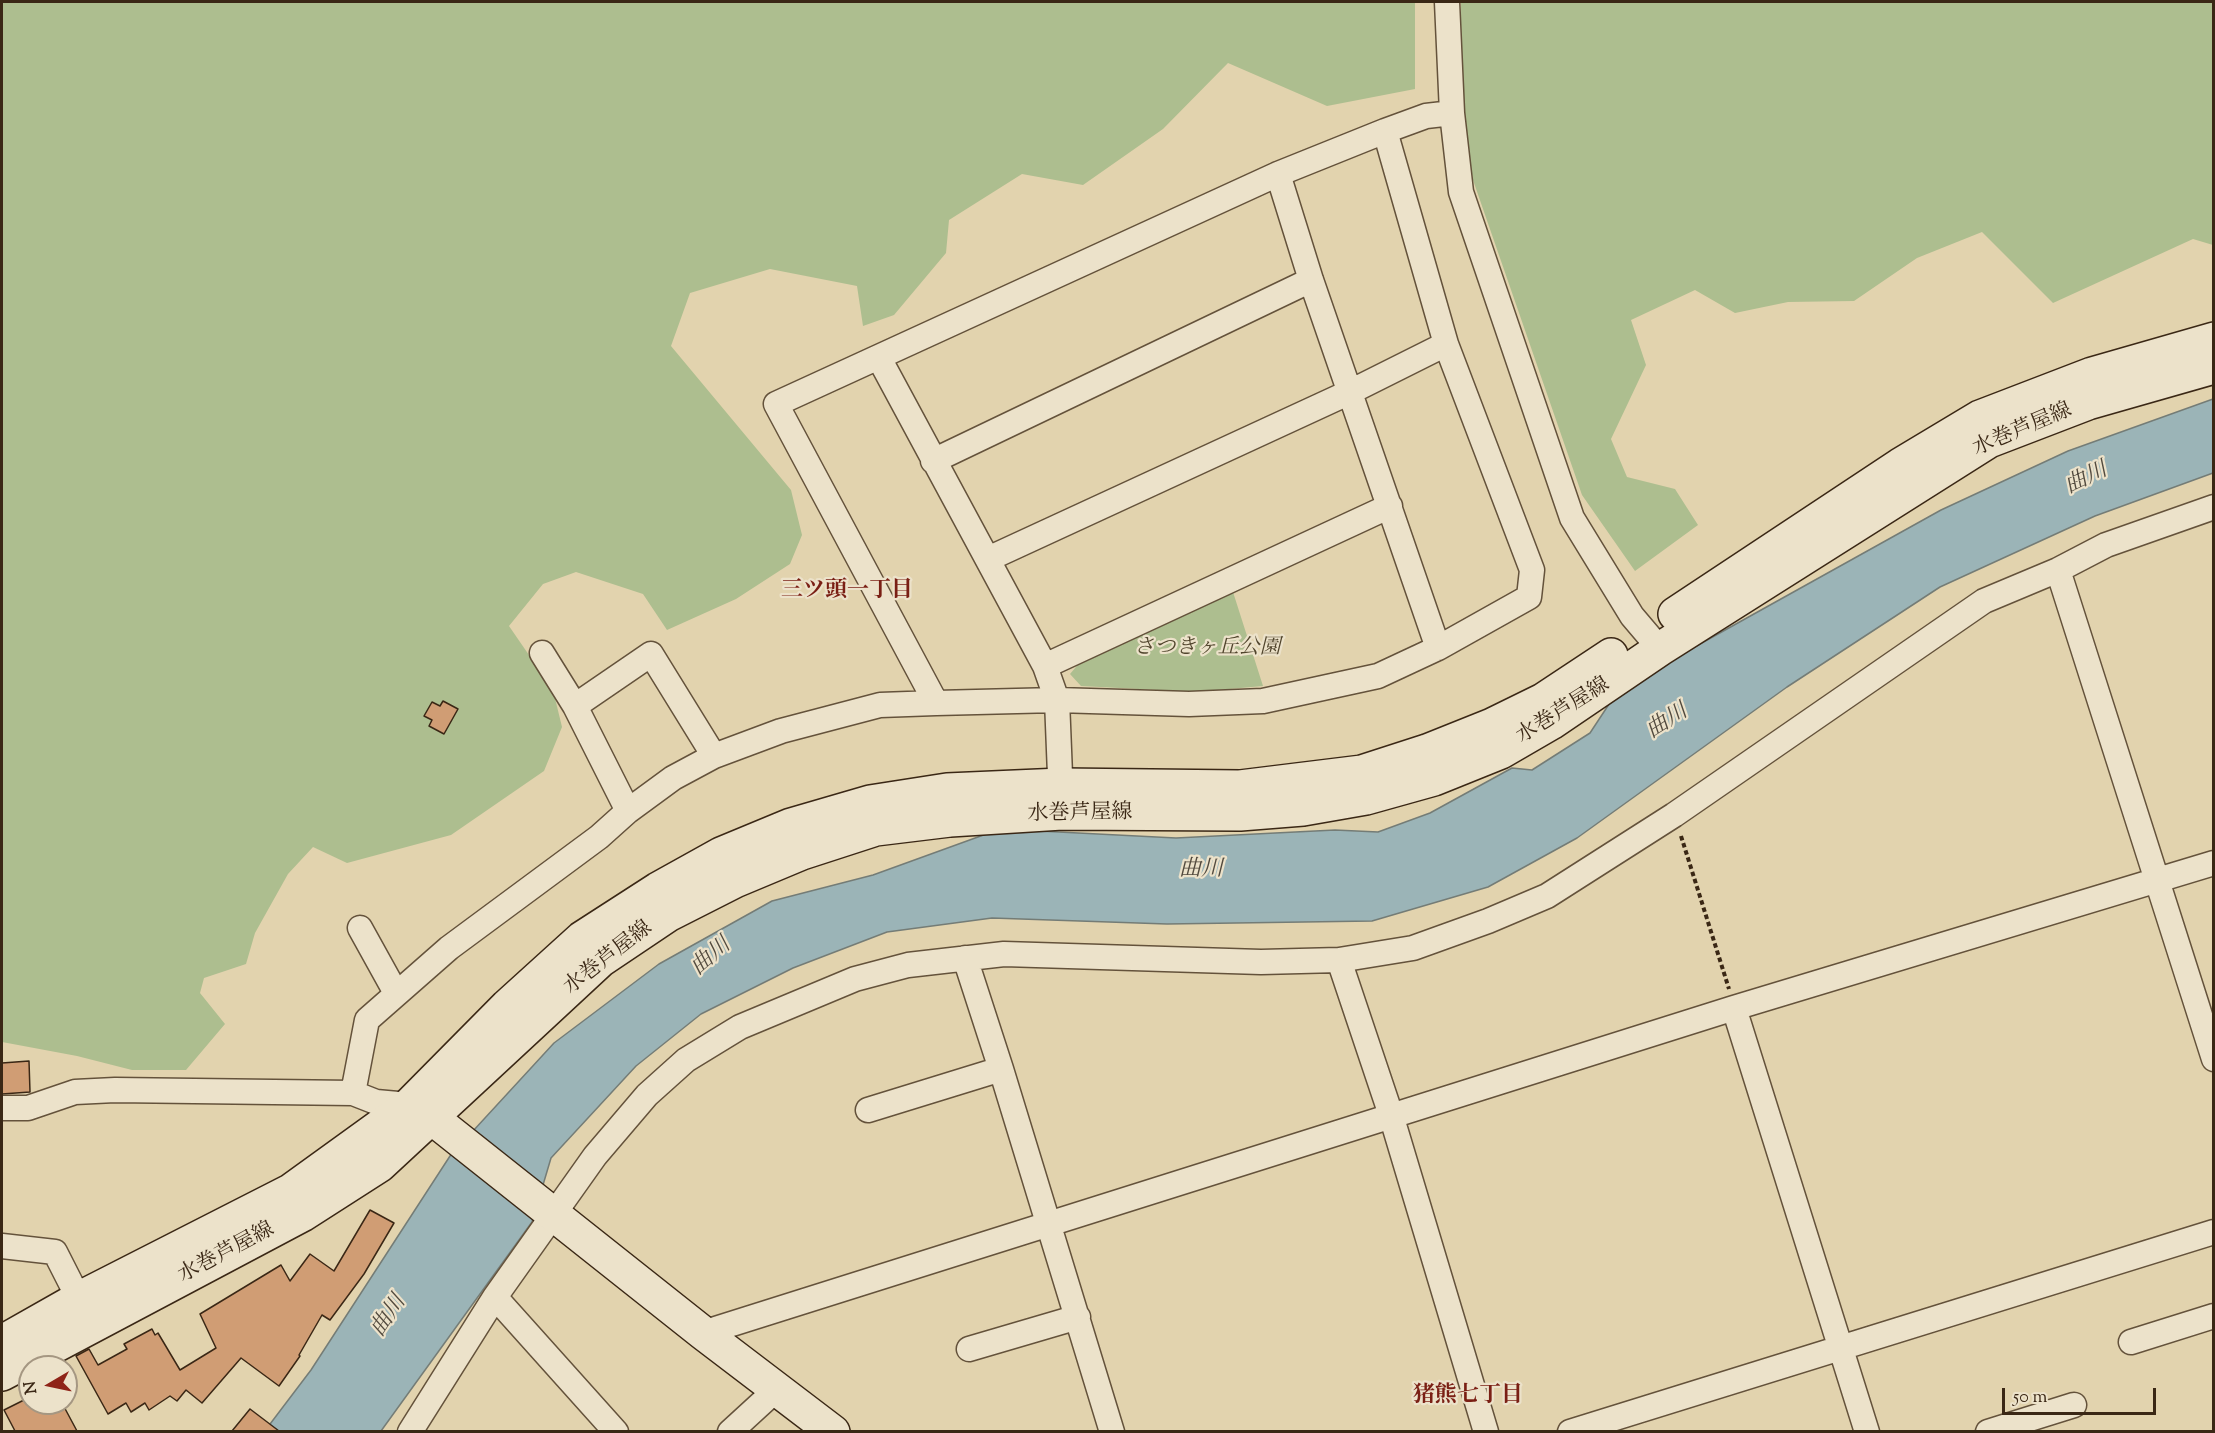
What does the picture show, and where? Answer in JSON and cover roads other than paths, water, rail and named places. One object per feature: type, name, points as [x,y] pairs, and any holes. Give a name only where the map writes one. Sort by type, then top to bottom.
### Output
[{"type":"main road","name":"水巻芦屋線","points":[[2,1342],[85,1312],[302,1215],[380,1165],[601,960],[668,915],[735,881],[802,853],[876,829],[950,820],[1061,799],[1240,814],[1303,809],[1366,798],[1434,779],[1511,746],[1551,723],[1653,641],[1900,465],[1980,417],[2092,374],[2214,339]]},
{"type":"main road","name":"水巻芦屋線","points":[[1653,641],[1989,441],[2088,403],[2214,367]]},
{"type":"main road","points":[[431,1119],[703,1333],[833,1431]]},
{"type":"main road","name":"水巻芦屋線","points":[[2,1374],[85,1312]]},
{"type":"street","points":[[1447,2],[1452,113],[1461,192],[1572,518],[1632,616],[1653,641]]},
{"type":"street","points":[[936,703],[776,404],[1278,174],[1385,131],[1426,117],[1452,113]]},
{"type":"street","points":[[353,1094],[367,1020],[449,948],[599,837],[628,811],[673,778],[714,756],[780,731],[880,705],[1057,700],[1189,704],[1263,701],[1378,676],[1438,648],[1529,597],[1532,570],[1446,344],[1385,131]]},
{"type":"street","points":[[1278,174],[1311,280],[1438,648]]},
{"type":"street","points":[[933,461],[1311,280]]},
{"type":"street","points":[[988,559],[1350,392],[1446,344]]},
{"type":"street","points":[[879,358],[1045,666],[1057,700],[1061,799]]},
{"type":"street","points":[[1045,666],[1390,506]]},
{"type":"street","points":[[410,1431],[549,1211],[647,1095],[686,1060],[740,1027],[855,980],[908,965],[965,958],[1004,954],[1261,962],[1338,960],[1413,948],[1488,921],[1547,896],[1674,815],[1984,601],[2058,570],[2106,545],[2214,507]]},
{"type":"street","points":[[2058,570],[2214,1059]]},
{"type":"street","points":[[542,653],[575,706],[628,811]]},
{"type":"street","points":[[575,706],[651,654],[714,756]]},
{"type":"street","points":[[703,1333],[1734,1008],[2214,863]]},
{"type":"street","points":[[360,928],[396,993]]},
{"type":"street","points":[[965,958],[1112,1431]]},
{"type":"street","points":[[1338,960],[1391,1115],[1485,1431]]},
{"type":"street","points":[[1734,1008],[1867,1431]]},
{"type":"street","points":[[868,1110],[1001,1069]]},
{"type":"street","points":[[2,1108],[28,1108],[75,1092],[115,1090],[353,1094],[431,1119]]},
{"type":"street","points":[[1570,1431],[2214,1232]]},
{"type":"street","points":[[2,1246],[55,1252],[85,1312]]},
{"type":"street","points":[[495,1298],[616,1431]]},
{"type":"street","points":[[2131,1342],[2214,1316]]},
{"type":"street","points":[[969,1349],[1078,1317]]},
{"type":"street","points":[[730,1431],[778,1388]]},
{"type":"street","points":[[1988,1431],[2074,1405]]},
{"type":"water","name":"曲川","points":[[2213,399],[2213,473],[2095,516],[1940,587],[1787,687],[1577,838],[1488,887],[1372,921],[1167,924],[992,918],[887,932],[793,968],[701,1014],[636,1066],[551,1158],[532,1222],[381,1431],[264,1432],[311,1370],[450,1156],[554,1043],[659,964],[772,901],[873,875],[1000,829],[1176,838],[1335,830],[1378,832],[1430,813],[1512,768],[1532,770],[1590,733],[1619,689],[1941,510],[2068,451]]},
{"type":"district","name":"三ツ頭一丁目","points":[[847,592]]},
{"type":"district","name":"猪熊七丁目","points":[[1468,1397]]},
{"type":"park label","name":"さつきヶ丘公園","points":[[1207,649]]}]
